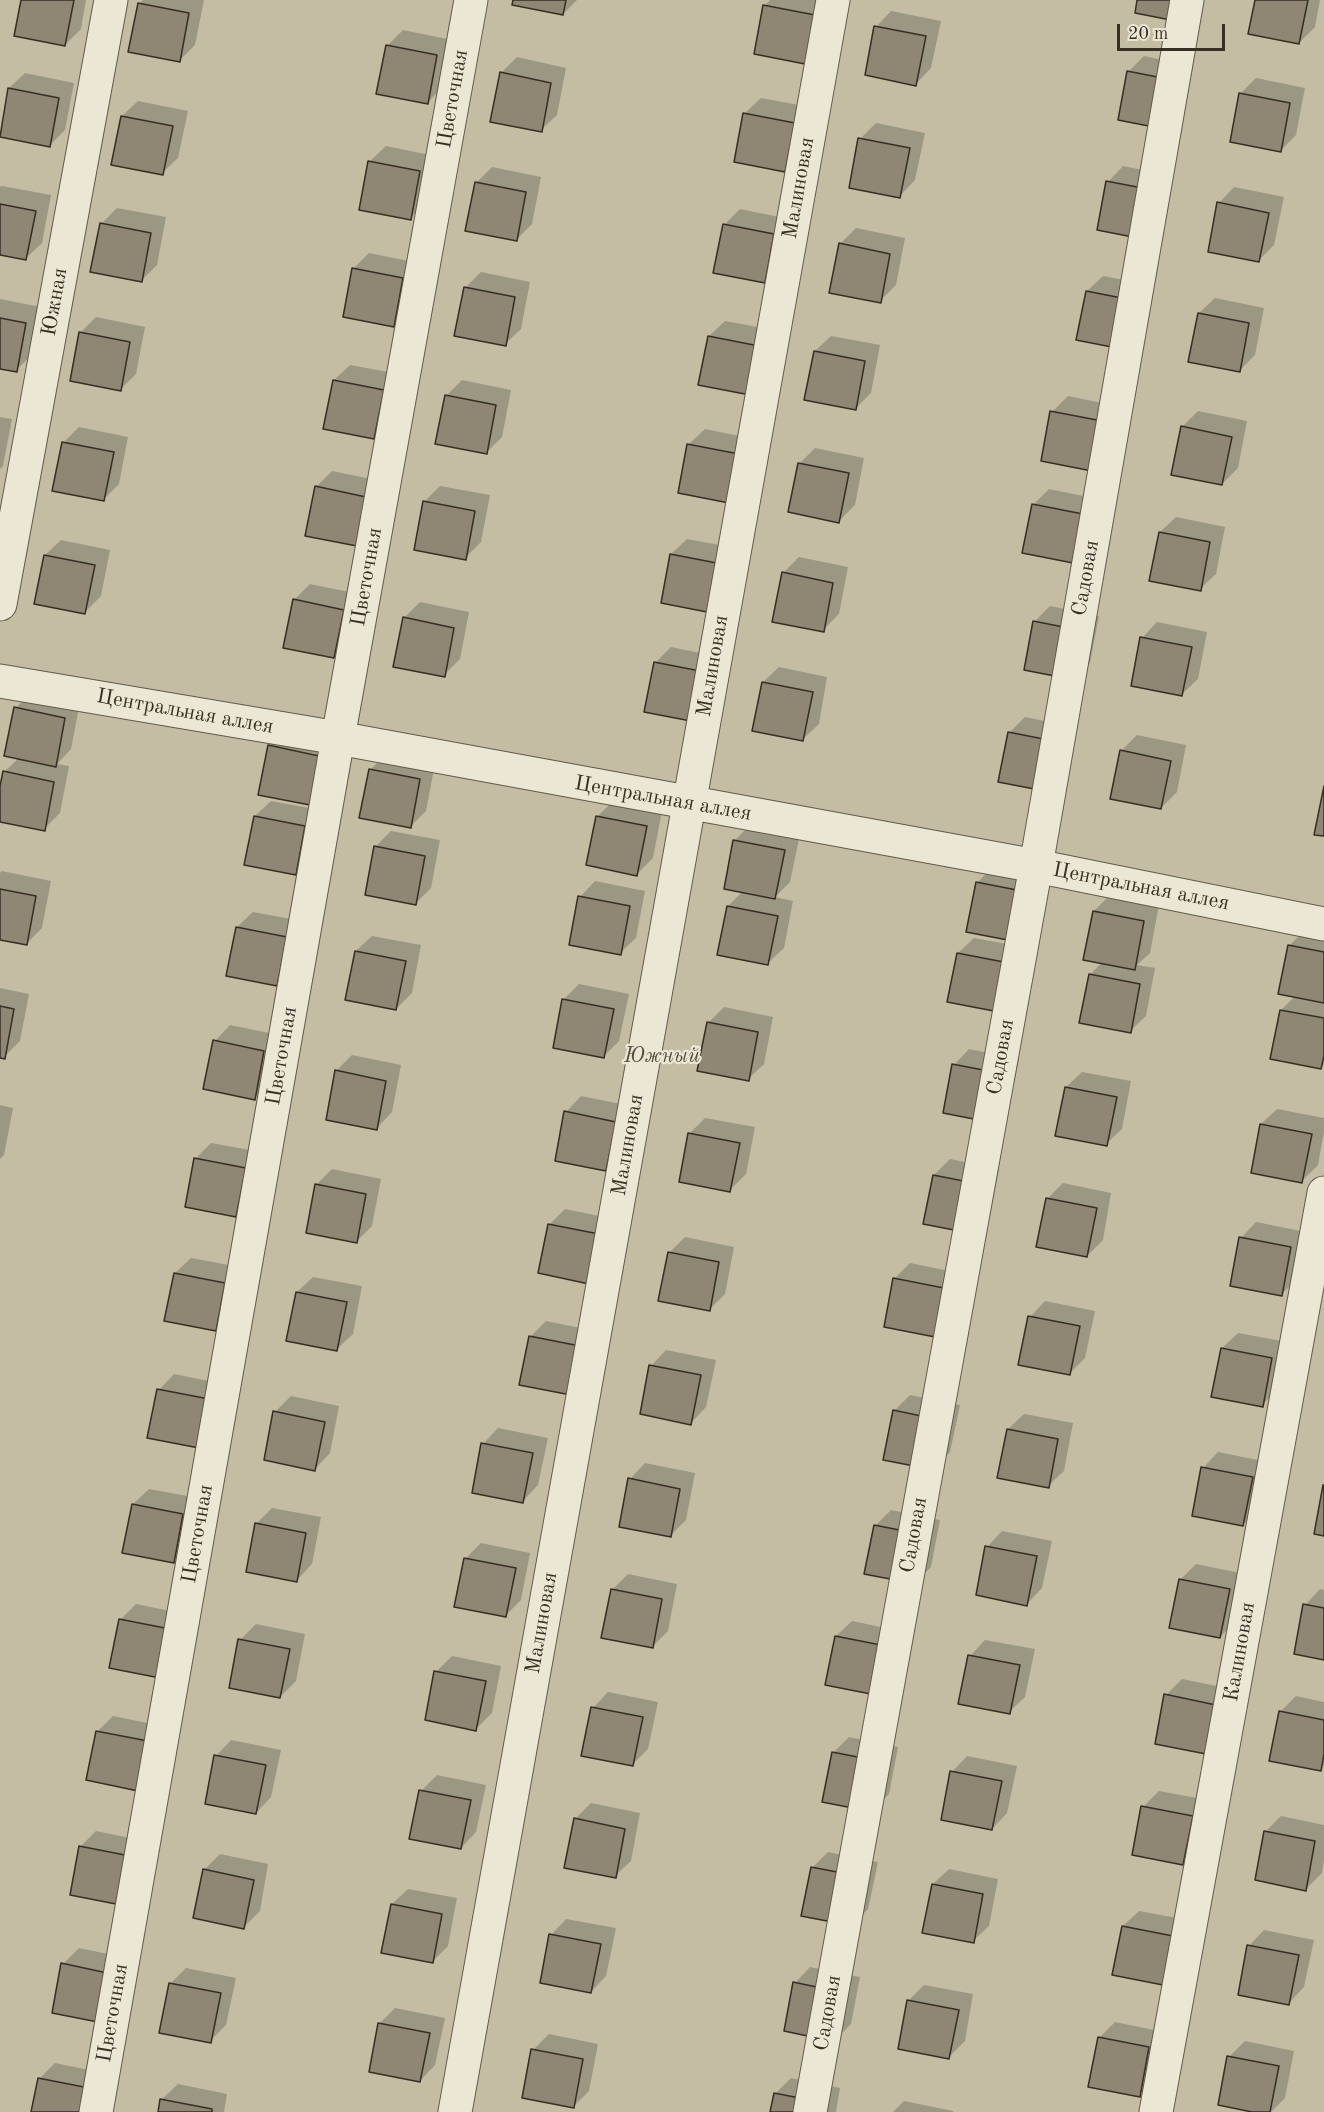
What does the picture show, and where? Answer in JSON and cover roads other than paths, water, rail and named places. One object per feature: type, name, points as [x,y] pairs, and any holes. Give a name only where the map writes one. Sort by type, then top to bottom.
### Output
[{"type":"street","name":"Южная","points":[[0,604],[111,0]]},
{"type":"street","name":"Цветочная","points":[[96,2112],[338,738],[471,0]]},
{"type":"street","name":"Малиновая","points":[[455,2112],[833,0]]},
{"type":"street","name":"Садовая","points":[[810,2112],[1036,866],[1187,0]]},
{"type":"street","name":"Центральная аллея","points":[[0,681],[338,738],[1036,866],[1324,924]]},
{"type":"street","name":"Калиновая","points":[[1156,2112],[1324,1193]]},
{"type":"park label","name":"Южный","points":[[662,1056]]}]
